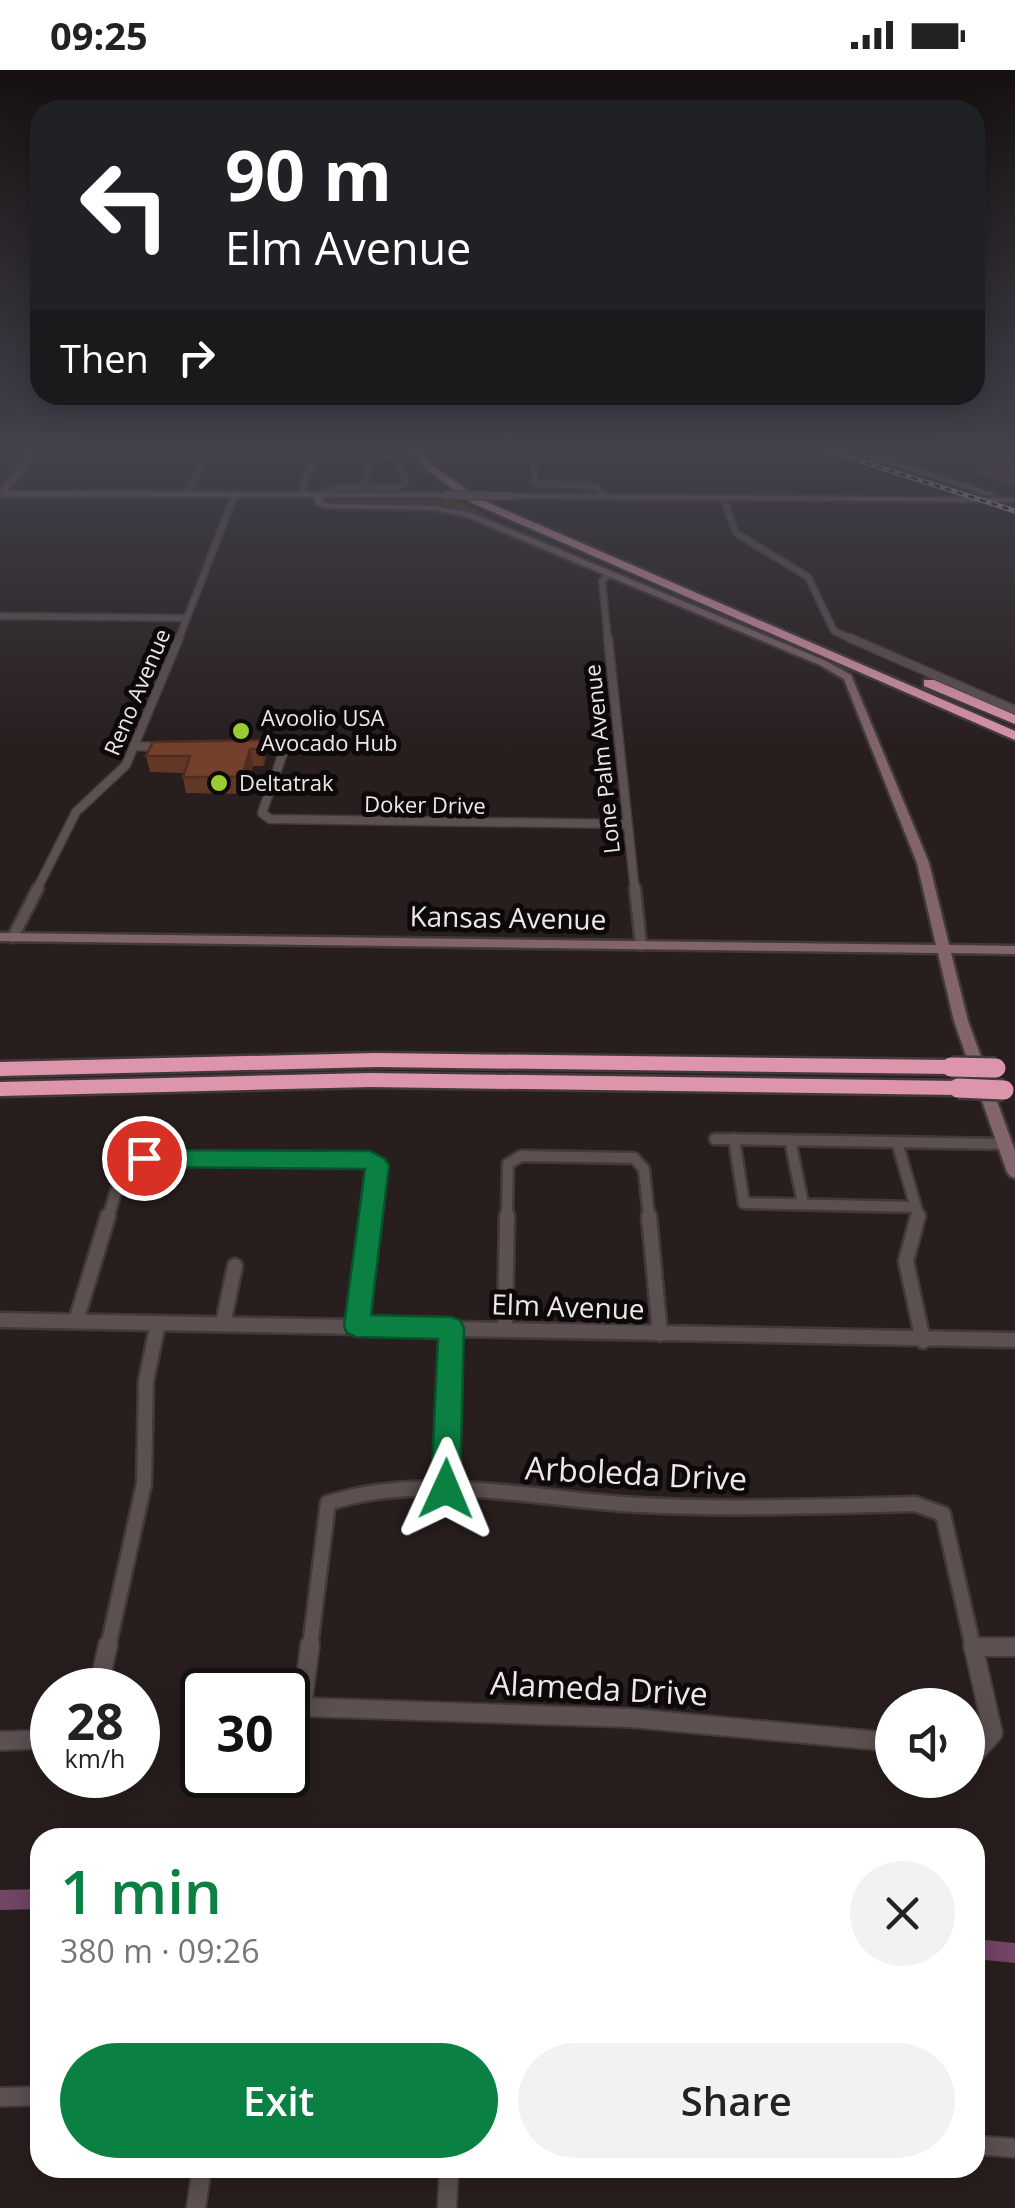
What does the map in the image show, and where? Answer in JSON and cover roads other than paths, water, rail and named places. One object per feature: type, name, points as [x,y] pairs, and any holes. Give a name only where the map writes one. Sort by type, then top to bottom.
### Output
[{"type":"highway","points":[[583,548],[1015,737]]},
{"type":"highway","points":[[607,548],[1015,720]]},
{"type":"highway","points":[[0,1068],[332,1060],[1006,1068]]},
{"type":"highway","points":[[0,1089],[324,1080],[1010,1090]]},
{"type":"street","name":"Reno Avenue","points":[[6,937],[76,812],[118,776],[134,746],[214,548]]},
{"type":"street","points":[[547,548],[848,676],[924,863],[961,1021],[1015,1172]]},
{"type":"street","points":[[761,548],[806,575],[834,631],[1015,710]]},
{"type":"street","name":"Lone Palm Avenue","points":[[609,573],[602,581],[640,945]]},
{"type":"street","points":[[0,616],[187,618]]},
{"type":"street","points":[[134,746],[173,746]]},
{"type":"street","name":"Doker Drive","points":[[242,747],[282,749],[262,812],[270,819],[625,824]]},
{"type":"street","name":"Kansas Avenue","points":[[6,937],[1015,950]]},
{"type":"street","points":[[715,1139],[1004,1144]]},
{"type":"street","points":[[734,1139],[744,1202],[915,1207]]},
{"type":"street","points":[[790,1140],[802,1204]]},
{"type":"street","points":[[896,1142],[918,1226],[906,1266],[923,1341]]},
{"type":"street","points":[[505,1330],[508,1164],[521,1156],[634,1158],[644,1169],[660,1334]]},
{"type":"street","points":[[76,1322],[122,1171],[132,1162],[370,1160],[377,1165],[378,1176],[356,1326]]},
{"type":"street","points":[[222,1324],[235,1266]]},
{"type":"street","name":"Elm Avenue","points":[[0,1320],[1015,1340]]},
{"type":"street","points":[[103,1668],[144,1484],[146,1380],[158,1323]]},
{"type":"street","points":[[446,1489],[451,1328]]},
{"type":"street","name":"Arboleda Drive","points":[[307,1668],[328,1503],[346,1494],[446,1489],[731,1508],[915,1504],[943,1514],[974,1648]]},
{"type":"street","points":[[983,1688],[974,1648],[1015,1647]]},
{"type":"street","points":[[985,1697],[993,1733],[985,1739]]},
{"type":"street","name":"Alameda Drive","points":[[310,1706],[631,1718],[875,1740]]},
{"type":"street","points":[[0,1741],[30,1740]]},
{"type":"street","points":[[0,2097],[30,2096]]},
{"type":"street","points":[[985,2146],[1015,2148]]},
{"type":"street","points":[[196,2208],[200,2178]]},
{"type":"street","points":[[447,2208],[448,2178]]},
{"type":"waterway","points":[[0,1900],[30,1899]]},
{"type":"waterway","points":[[985,1950],[1015,1953]]},
{"type":"place","name":"Avoolio USA Avocado Hub","points":[[241,731]]},
{"type":"place","name":"Deltatrak","points":[[219,783]]}]
